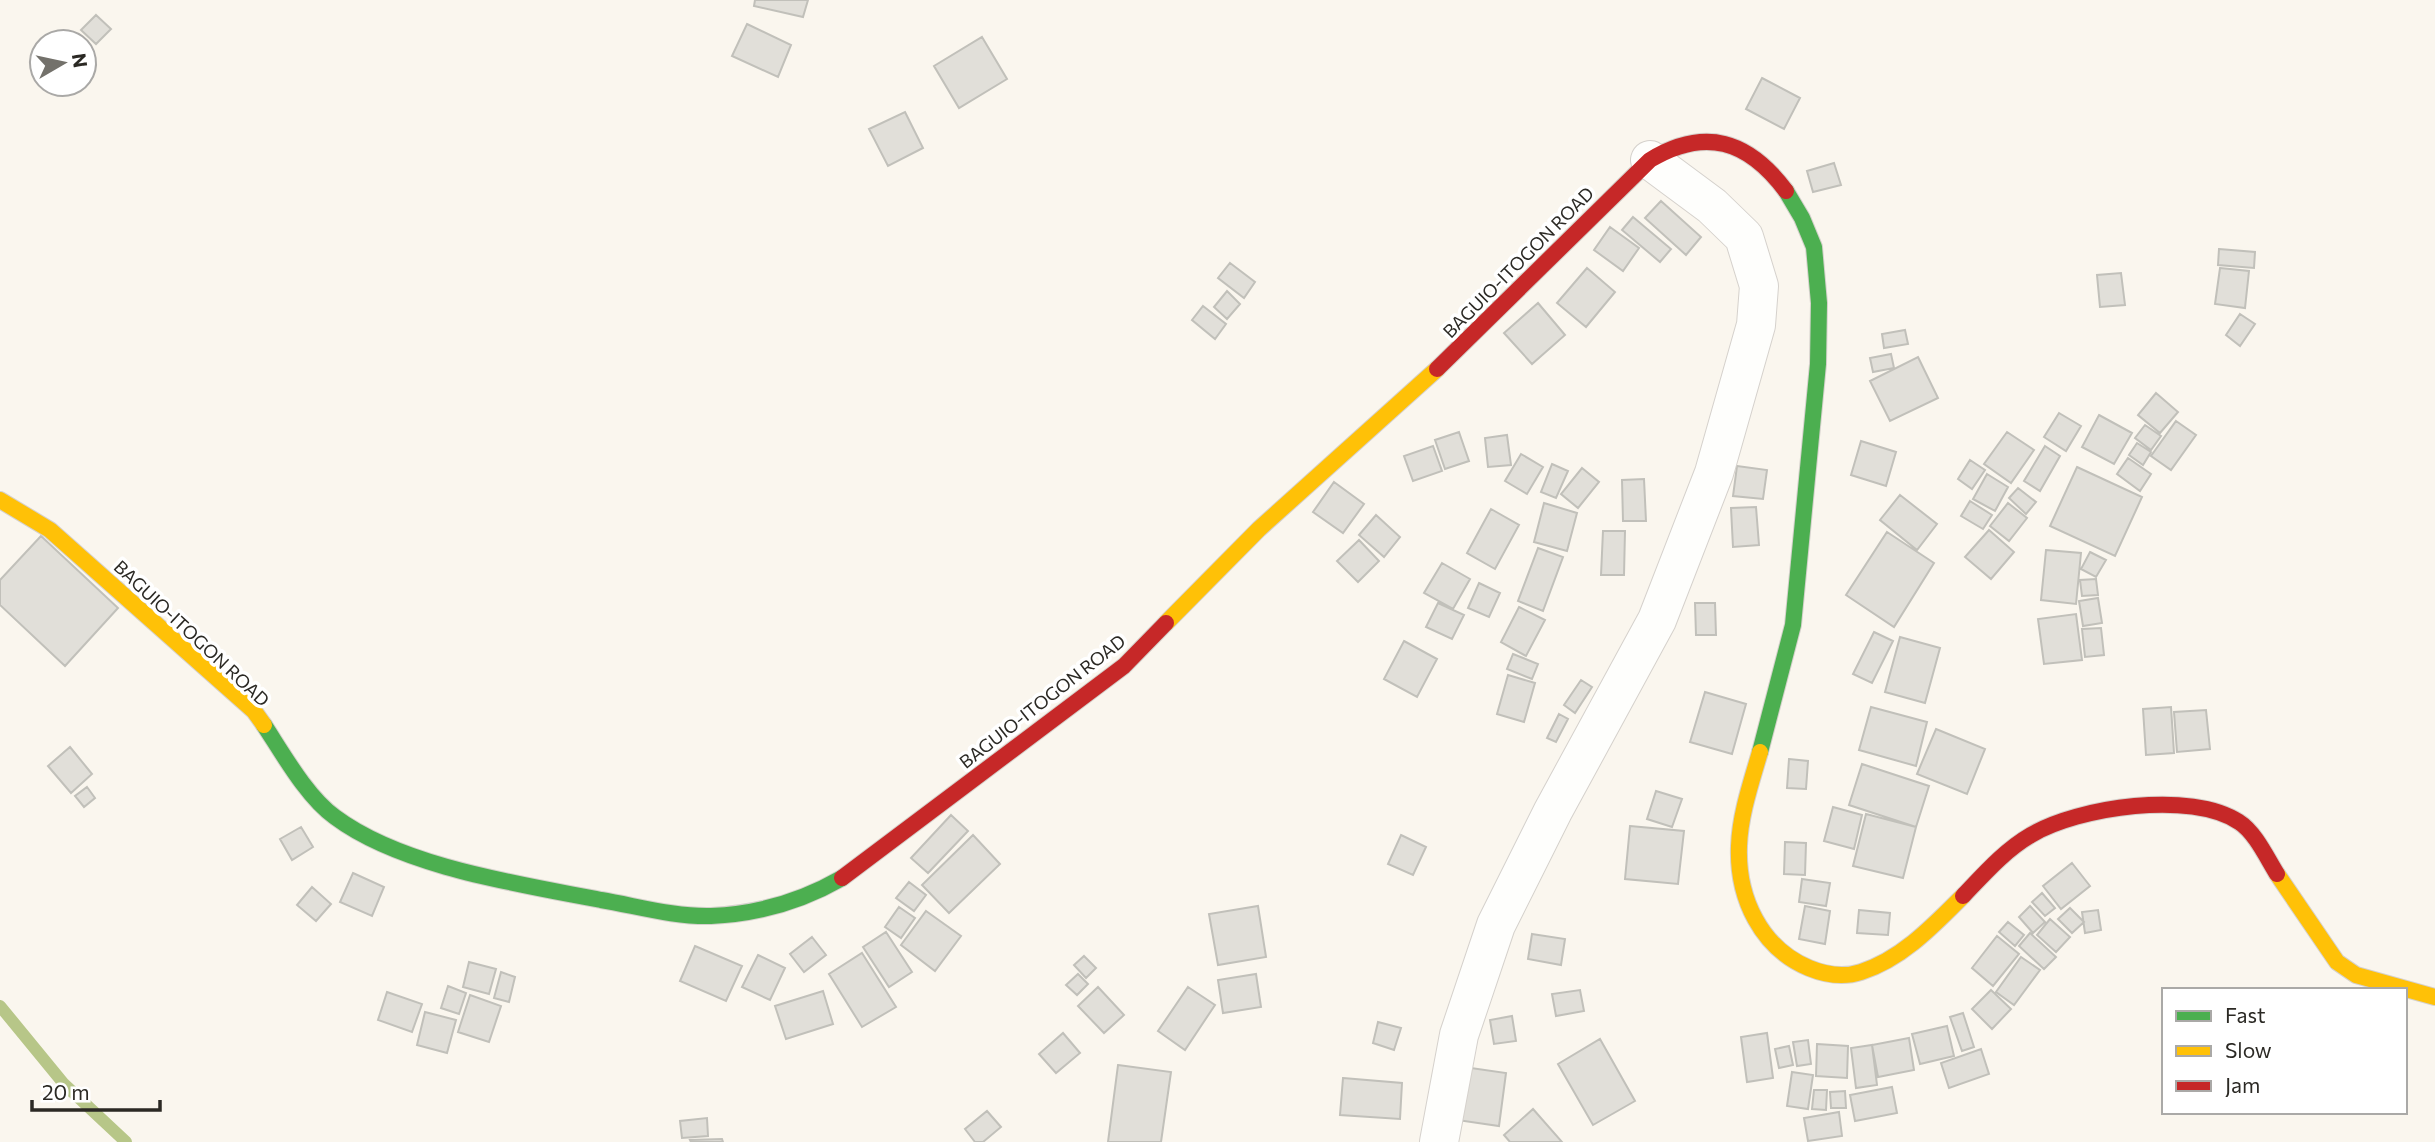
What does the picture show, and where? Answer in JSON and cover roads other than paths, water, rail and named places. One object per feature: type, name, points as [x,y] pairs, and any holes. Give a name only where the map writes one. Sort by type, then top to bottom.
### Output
[{"type":"main road","name":"BAGUIO-ITOGON ROAD","points":[[0,500],[50,530],[254,711],[294,771],[333,816],[358,832],[395,849],[478,876],[671,913],[708,916],[748,913],[816,893],[849,874],[1124,666],[1259,528],[1458,350],[1650,160],[1674,145],[1697,139],[1734,145],[1762,164],[1788,196],[1813,241],[1819,289],[1819,346],[1793,626],[1740,836],[1740,881],[1762,934],[1806,969],[1834,974],[1859,972],[1885,964],[1915,944],[1946,910],[2030,835],[2072,818],[2120,809],[2173,805],[2202,809],[2241,821],[2337,962],[2356,975],[2403,988]]},
{"type":"main road","name":"BAGUIO-ITOGON ROAD","points":[[2407,989],[2435,997]]},
{"type":"street","points":[[1439,1142],[1459,1035],[1496,925],[1553,811],[1657,620],[1714,473],[1756,325],[1759,286],[1744,237],[1712,206],[1650,160]]},
{"type":"waterway","points":[[0,1006],[64,1084],[126,1142]]}]
